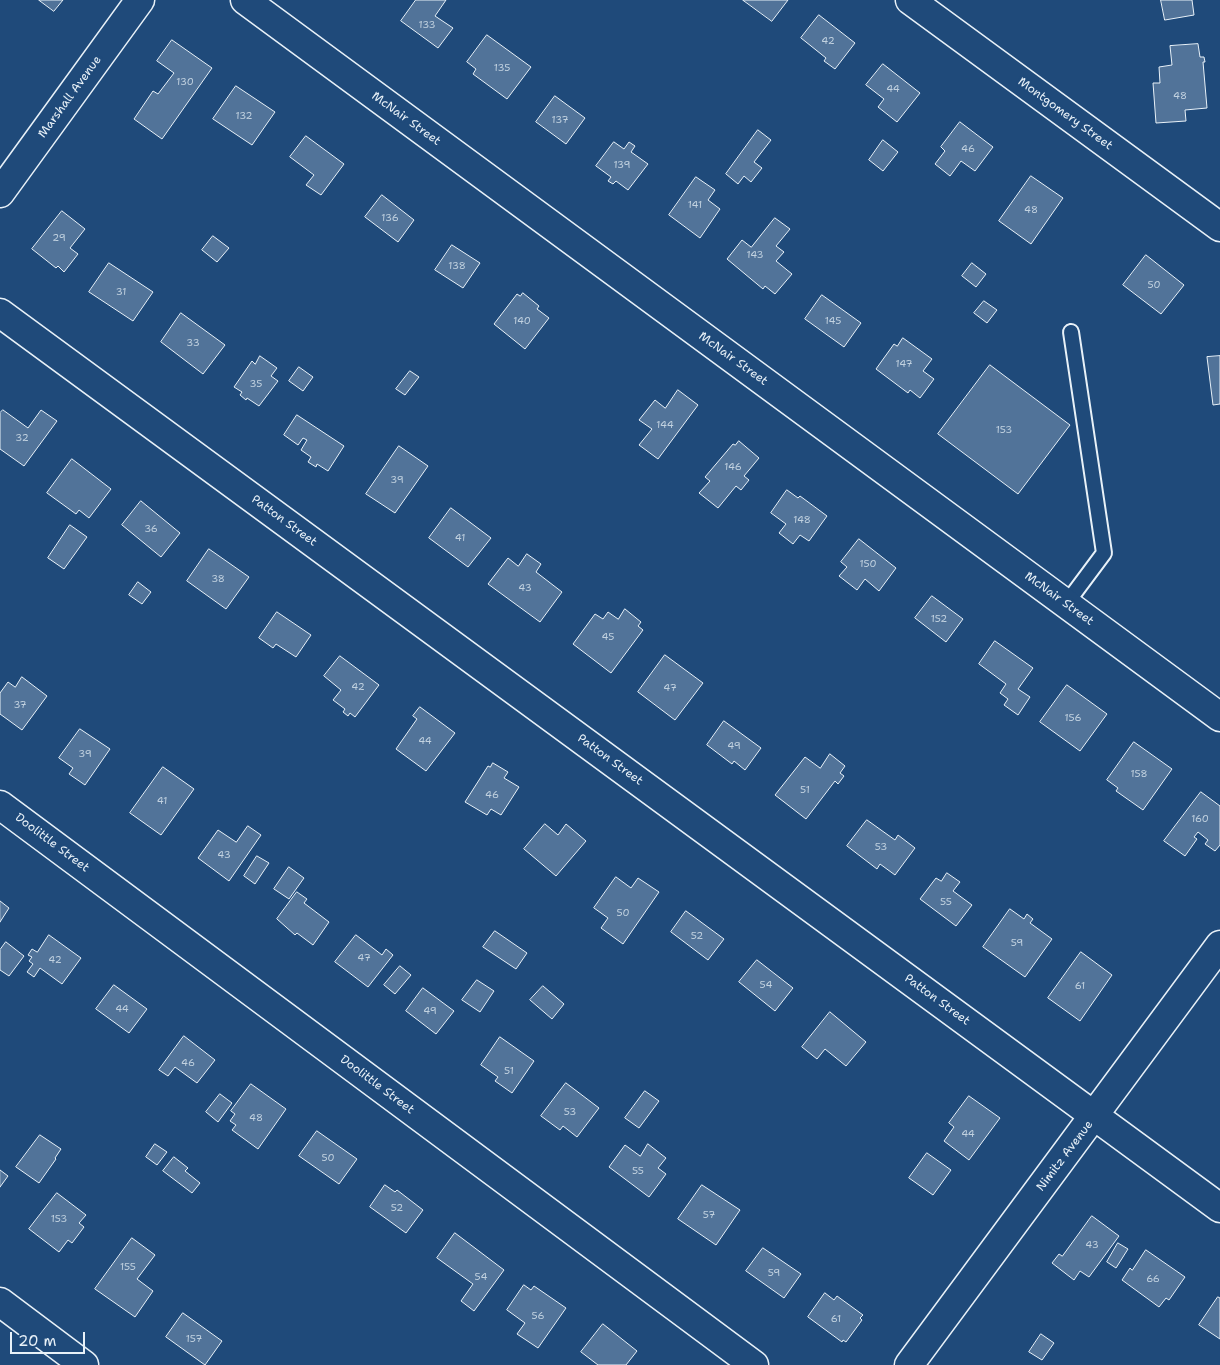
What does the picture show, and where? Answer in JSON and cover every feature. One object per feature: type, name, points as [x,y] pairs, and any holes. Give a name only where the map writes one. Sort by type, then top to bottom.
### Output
[{"type":"street","name":"Marshall Avenue","points":[[0,193],[140,0]]},
{"type":"street","name":"McNair Street","points":[[245,0],[1220,717]]},
{"type":"street","name":"Montgomery Street","points":[[910,0],[1220,227]]},
{"type":"street","name":"Patton Street","points":[[0,313],[1220,1208]]},
{"type":"street","name":"Doolittle Street","points":[[0,805],[754,1365]]},
{"type":"street","name":"Nimitz Avenue","points":[[909,1365],[1220,946]]},
{"type":"street","points":[[0,1302],[84,1365]]},
{"type":"lane","points":[[1066,604],[1104,553],[1071,332]]},
{"type":"building","points":[[39,0],[63,0],[54,11]]},
{"type":"building","points":[[416,0],[446,0],[435,16],[453,28],[438,48],[401,21]]},
{"type":"building","points":[[743,0],[788,0],[772,21]]},
{"type":"building","points":[[1161,0],[1192,0],[1194,15],[1165,20]]},
{"type":"building","points":[[819,15],[855,43],[835,69],[824,61],[826,58],[801,38]]},
{"type":"building","points":[[487,35],[531,67],[507,99],[473,74],[476,69],[467,62]]},
{"type":"building","points":[[172,40],[212,68],[162,139],[134,119],[153,91],[158,94],[174,73],[157,61]]},
{"type":"building","points":[[1198,44],[1200,57],[1204,57],[1205,62],[1203,62],[1207,108],[1185,110],[1186,121],[1156,123],[1153,83],[1160,83],[1159,67],[1172,65],[1170,46]]},
{"type":"building","points":[[883,64],[920,93],[897,122],[878,107],[884,99],[866,85]]},
{"type":"building","points":[[236,86],[275,112],[252,145],[213,119]]},
{"type":"building","points":[[555,96],[585,118],[566,144],[536,122]]},
{"type":"building","points":[[960,122],[993,147],[975,171],[961,161],[950,176],[935,164],[945,151],[941,147]]},
{"type":"building","points":[[758,130],[771,140],[754,162],[762,168],[751,182],[744,176],[738,184],[726,174]]},
{"type":"building","points":[[306,136],[344,164],[321,195],[306,185],[314,175],[290,157]]},
{"type":"building","points":[[883,140],[898,152],[883,171],[869,160]]},
{"type":"building","points":[[614,142],[624,149],[629,142],[635,146],[631,152],[648,164],[628,190],[616,181],[613,184],[608,181],[611,177],[596,166]]},
{"type":"building","points":[[1031,176],[1063,198],[1031,244],[999,221]]},
{"type":"building","points":[[696,177],[715,190],[708,200],[720,209],[700,238],[669,215]]},
{"type":"building","points":[[382,195],[414,220],[398,242],[365,217]]},
{"type":"building","points":[[62,211],[85,229],[70,248],[78,254],[64,272],[32,249]]},
{"type":"building","points":[[775,218],[790,229],[776,246],[784,252],[776,261],[792,274],[775,294],[765,286],[763,289],[727,259],[742,240],[751,247]]},
{"type":"building","points":[[213,236],[229,248],[217,262],[202,250]]},
{"type":"building","points":[[452,245],[480,263],[463,288],[435,270]]},
{"type":"building","points":[[1146,255],[1184,285],[1161,314],[1123,285]]},
{"type":"building","points":[[109,263],[153,292],[133,321],[89,292]]},
{"type":"building","points":[[972,263],[986,274],[976,287],[962,276]]},
{"type":"building","points":[[523,293],[539,306],[537,309],[549,318],[525,349],[494,324],[517,294],[520,296]]},
{"type":"building","points":[[822,295],[861,323],[844,347],[805,319]]},
{"type":"building","points":[[984,301],[997,310],[987,323],[974,313]]},
{"type":"building","points":[[181,313],[225,345],[203,374],[161,342]]},
{"type":"building","points":[[903,338],[932,359],[923,371],[934,379],[920,398],[910,390],[908,393],[876,369],[894,344],[897,346]]},
{"type":"building","points":[[260,356],[277,368],[271,376],[278,381],[259,406],[247,398],[246,400],[240,395],[242,392],[234,387],[252,361],[255,364]]},
{"type":"building","points":[[1220,356],[1220,404],[1213,405],[1207,357]]},
{"type":"building","points":[[990,365],[1070,425],[1018,494],[938,434]]},
{"type":"building","points":[[299,367],[313,377],[303,391],[289,381]]},
{"type":"building","points":[[410,371],[419,377],[405,395],[396,389]]},
{"type":"building","points":[[678,390],[698,405],[658,459],[639,445],[652,429],[639,420],[655,400],[665,408]]},
{"type":"building","points":[[3,410],[28,428],[41,410],[57,421],[24,466],[0,449],[0,413]]},
{"type":"building","points":[[297,415],[344,446],[328,471],[317,464],[316,467],[308,462],[311,457],[301,450],[307,440],[303,438],[298,445],[284,435]]},
{"type":"building","points":[[739,441],[759,458],[744,476],[749,480],[741,490],[736,486],[718,508],[699,493],[710,481],[705,477],[733,444],[735,445]]},
{"type":"building","points":[[399,446],[428,466],[395,513],[366,494]]},
{"type":"building","points":[[72,459],[111,489],[89,518],[79,510],[76,514],[47,493]]},
{"type":"building","points":[[787,490],[798,498],[800,496],[827,516],[809,541],[800,535],[793,544],[779,533],[786,524],[771,513]]},
{"type":"building","points":[[141,501],[180,533],[161,557],[122,525]]},
{"type":"building","points":[[451,508],[491,538],[468,567],[429,538]]},
{"type":"building","points":[[70,525],[87,537],[64,569],[48,558]]},
{"type":"building","points":[[859,539],[896,568],[879,591],[865,579],[857,590],[839,576],[847,567],[841,562]]},
{"type":"building","points":[[209,549],[249,577],[226,609],[187,581]]},
{"type":"building","points":[[527,554],[541,564],[536,572],[562,592],[540,622],[488,584],[508,558],[518,566]]},
{"type":"building","points":[[138,582],[151,592],[142,604],[129,595]]},
{"type":"building","points":[[932,596],[963,619],[946,642],[915,618]]},
{"type":"building","points":[[625,609],[641,622],[638,626],[643,630],[611,673],[573,644],[595,614],[603,619],[608,612],[618,619]]},
{"type":"building","points":[[277,612],[311,635],[296,657],[276,644],[273,648],[259,638]]},
{"type":"building","points":[[995,641],[1033,668],[1018,689],[1030,697],[1018,715],[1004,705],[1008,699],[1000,693],[1006,684],[979,664]]},
{"type":"building","points":[[665,655],[703,683],[675,720],[638,692]]},
{"type":"building","points":[[340,656],[379,685],[355,717],[350,713],[348,716],[343,712],[345,709],[333,700],[341,690],[324,676]]},
{"type":"building","points":[[22,677],[47,696],[22,730],[0,714],[0,693],[8,682],[15,687]]},
{"type":"building","points":[[1067,685],[1107,714],[1080,751],[1040,722]]},
{"type":"building","points":[[420,707],[455,733],[426,771],[396,749],[417,719],[413,716]]},
{"type":"building","points":[[724,721],[761,748],[745,770],[734,761],[732,764],[707,745]]},
{"type":"building","points":[[80,729],[110,749],[85,785],[69,774],[73,768],[59,758]]},
{"type":"building","points":[[1134,742],[1172,769],[1143,810],[1116,791],[1118,788],[1107,780]]},
{"type":"building","points":[[830,754],[845,766],[840,773],[844,776],[838,784],[835,781],[806,819],[775,795],[805,757],[820,768]]},
{"type":"building","points":[[493,763],[508,772],[504,778],[519,787],[501,815],[491,809],[487,815],[465,802],[488,766],[490,767]]},
{"type":"building","points":[[163,767],[194,789],[161,835],[130,813]]},
{"type":"building","points":[[1201,792],[1220,806],[1220,845],[1215,851],[1205,844],[1208,840],[1198,832],[1194,837],[1197,839],[1185,856],[1164,841]]},
{"type":"building","points":[[867,820],[895,840],[898,835],[915,848],[895,875],[880,864],[877,869],[847,846]]},
{"type":"building","points":[[545,824],[558,835],[566,824],[586,841],[556,876],[524,849]]},
{"type":"building","points":[[248,826],[261,835],[229,881],[198,858],[218,830],[236,842]]},
{"type":"building","points":[[257,856],[269,863],[255,884],[244,876]]},
{"type":"building","points":[[289,867],[304,878],[289,899],[274,889]]},
{"type":"building","points":[[947,873],[960,882],[953,891],[972,905],[956,926],[920,899],[936,878],[941,881]]},
{"type":"building","points":[[616,877],[631,888],[638,878],[659,892],[623,944],[601,928],[608,918],[594,908]]},
{"type":"building","points":[[297,892],[307,899],[304,903],[329,922],[313,945],[297,933],[295,935],[277,919]]},
{"type":"building","points":[[0,901],[9,908],[0,922]]},
{"type":"building","points":[[1010,909],[1024,919],[1027,914],[1033,919],[1030,923],[1052,939],[1025,977],[983,947]]},
{"type":"building","points":[[686,911],[724,939],[708,960],[671,932]]},
{"type":"building","points":[[495,931],[527,953],[516,969],[483,947]]},
{"type":"building","points":[[49,935],[81,958],[62,984],[40,968],[34,977],[27,972],[33,964],[29,961],[32,957],[28,955],[32,949],[37,952]]},
{"type":"building","points":[[356,935],[382,955],[386,949],[393,955],[368,987],[335,962]]},
{"type":"building","points":[[6,942],[24,956],[9,976],[0,970],[0,950]]},
{"type":"building","points":[[1081,952],[1112,975],[1080,1021],[1048,998]]},
{"type":"building","points":[[757,960],[793,988],[775,1011],[739,982]]},
{"type":"building","points":[[400,966],[411,975],[395,994],[384,985]]},
{"type":"building","points":[[477,980],[494,991],[480,1012],[462,1000]]},
{"type":"building","points":[[114,985],[147,1009],[129,1033],[96,1009]]},
{"type":"building","points":[[543,986],[564,1004],[552,1019],[530,1000]]},
{"type":"building","points":[[423,988],[454,1011],[436,1034],[406,1011]]},
{"type":"building","points":[[830,1012],[866,1042],[846,1066],[825,1049],[817,1059],[802,1047]]},
{"type":"building","points":[[184,1036],[215,1060],[197,1083],[175,1067],[168,1076],[159,1070]]},
{"type":"building","points":[[500,1037],[534,1061],[512,1093],[495,1081],[498,1077],[481,1065]]},
{"type":"building","points":[[566,1083],[599,1108],[577,1137],[563,1126],[560,1130],[541,1116]]},
{"type":"building","points":[[251,1084],[286,1109],[258,1149],[232,1130],[236,1125],[230,1121],[235,1114],[231,1111]]},
{"type":"building","points":[[645,1091],[659,1101],[639,1128],[625,1118]]},
{"type":"building","points":[[220,1094],[232,1103],[218,1122],[206,1112]]},
{"type":"building","points":[[969,1096],[1000,1118],[969,1160],[944,1141],[954,1127],[949,1123]]},
{"type":"building","points":[[317,1131],[357,1159],[339,1184],[299,1156]]},
{"type":"building","points":[[40,1135],[61,1149],[39,1183],[16,1167]]},
{"type":"building","points":[[155,1144],[167,1152],[157,1165],[146,1157]]},
{"type":"building","points":[[648,1144],[666,1158],[658,1168],[666,1174],[649,1197],[609,1167],[625,1145],[640,1156]]},
{"type":"building","points":[[927,1153],[951,1170],[933,1195],[909,1178]]},
{"type":"building","points":[[174,1157],[188,1168],[185,1171],[200,1183],[192,1193],[163,1171]]},
{"type":"building","points":[[0,1170],[8,1176],[0,1187]]},
{"type":"building","points":[[385,1185],[395,1192],[397,1190],[423,1210],[406,1233],[370,1207]]},
{"type":"building","points":[[702,1185],[740,1210],[716,1245],[678,1219]]},
{"type":"building","points":[[57,1193],[86,1215],[79,1223],[84,1227],[72,1243],[68,1240],[59,1252],[29,1229]]},
{"type":"building","points":[[1092,1216],[1119,1236],[1089,1277],[1080,1271],[1074,1280],[1052,1263],[1059,1254],[1062,1256]]},
{"type":"building","points":[[455,1233],[504,1270],[474,1311],[461,1301],[473,1284],[437,1258]]},
{"type":"building","points":[[132,1238],[155,1255],[137,1279],[153,1291],[135,1317],[95,1289]]},
{"type":"building","points":[[1118,1243],[1128,1249],[1116,1268],[1107,1262]]},
{"type":"building","points":[[763,1248],[801,1274],[784,1298],[746,1271]]},
{"type":"building","points":[[1146,1250],[1185,1277],[1169,1300],[1166,1298],[1159,1307],[1122,1280],[1130,1268],[1132,1270]]},
{"type":"building","points":[[524,1285],[531,1290],[534,1286],[566,1308],[538,1348],[517,1334],[525,1323],[507,1310]]},
{"type":"building","points":[[825,1293],[834,1300],[837,1296],[863,1315],[860,1318],[862,1320],[846,1342],[843,1340],[842,1342],[808,1317]]},
{"type":"building","points":[[1218,1297],[1220,1298],[1220,1339],[1199,1325]]},
{"type":"building","points":[[183,1313],[222,1341],[205,1365],[166,1337]]},
{"type":"building","points":[[603,1324],[637,1351],[626,1365],[598,1365],[581,1352]]},
{"type":"building","points":[[1041,1334],[1054,1343],[1042,1360],[1029,1352]]}]
